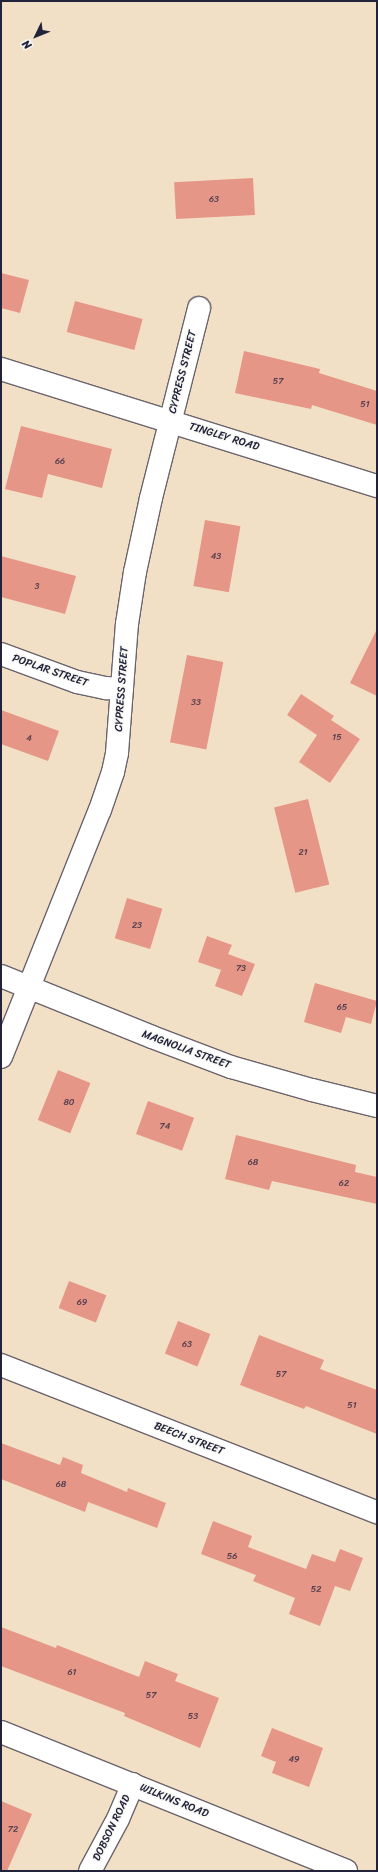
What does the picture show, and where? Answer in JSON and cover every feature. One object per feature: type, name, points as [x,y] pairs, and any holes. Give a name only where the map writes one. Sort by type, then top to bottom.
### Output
[{"type":"street","name":"CYPRESS STREET","points":[[1,1057],[100,810],[113,772],[117,753],[127,624],[134,578],[151,498],[199,308]]},
{"type":"street","name":"TINGLEY ROAD","points":[[1,369],[377,486]]},
{"type":"street","name":"POPLAR STREET","points":[[1,654],[77,682],[106,688],[122,689]]},
{"type":"street","name":"MAGNOLIA STREET","points":[[1,976],[224,1064],[312,1090],[377,1106]]},
{"type":"street","name":"BEECH STREET","points":[[1,1365],[377,1512]]},
{"type":"street","name":"WILKINS ROAD","points":[[1,1732],[346,1871]]},
{"type":"street","name":"DOBSON ROAD","points":[[90,1871],[118,1819],[133,1784]]},
{"type":"building","points":[[253,178],[255,215],[176,219],[174,182]]},
{"type":"building","points":[[1,273],[29,280],[20,313],[1,308]]},
{"type":"building","points":[[75,301],[143,319],[134,350],[67,332]]},
{"type":"building","points":[[244,351],[320,369],[319,373],[377,391],[377,425],[312,405],[311,409],[235,393]]},
{"type":"building","points":[[21,426],[112,449],[102,488],[48,474],[42,498],[5,489]]},
{"type":"building","points":[[205,520],[240,526],[229,592],[193,586]]},
{"type":"building","points":[[1,556],[76,576],[65,614],[1,597]]},
{"type":"building","points":[[377,629],[377,696],[350,683]]},
{"type":"building","points":[[187,655],[223,662],[206,749],[170,742]]},
{"type":"building","points":[[301,694],[334,716],[331,720],[360,739],[330,783],[299,762],[317,735],[287,715]]},
{"type":"building","points":[[1,710],[59,731],[48,761],[1,744]]},
{"type":"building","points":[[308,799],[329,884],[295,893],[274,807]]},
{"type":"building","points":[[127,898],[162,909],[150,949],[115,938]]},
{"type":"building","points":[[207,936],[232,945],[228,954],[255,964],[242,996],[215,986],[221,970],[198,962]]},
{"type":"building","points":[[315,983],[377,1001],[371,1024],[346,1017],[341,1033],[304,1022]]},
{"type":"building","points":[[58,1070],[90,1083],[70,1133],[38,1120]]},
{"type":"building","points":[[148,1101],[194,1118],[182,1151],[136,1134]]},
{"type":"building","points":[[236,1135],[356,1165],[355,1172],[377,1177],[377,1204],[272,1181],[269,1190],[225,1179]]},
{"type":"building","points":[[69,1281],[106,1295],[96,1322],[59,1308]]},
{"type":"building","points":[[178,1321],[210,1334],[197,1367],[165,1353]]},
{"type":"building","points":[[259,1335],[324,1360],[320,1369],[377,1390],[377,1434],[306,1406],[304,1409],[240,1385]]},
{"type":"building","points":[[1,1443],[60,1465],[63,1457],[83,1465],[81,1473],[127,1492],[128,1488],[166,1503],[157,1528],[88,1502],[85,1512],[1,1479]]},
{"type":"building","points":[[213,1521],[252,1536],[248,1547],[306,1569],[312,1554],[335,1562],[340,1549],[363,1558],[350,1591],[335,1586],[320,1626],[289,1614],[295,1598],[253,1581],[256,1575],[201,1554]]},
{"type":"building","points":[[1,1627],[56,1648],[57,1645],[139,1677],[145,1661],[178,1674],[175,1681],[219,1698],[200,1748],[124,1716],[125,1713],[1,1666]]},
{"type":"building","points":[[272,1728],[323,1748],[309,1787],[272,1773],[276,1762],[261,1756]]},
{"type":"building","points":[[1,1801],[32,1814],[7,1871],[1,1871]]}]
